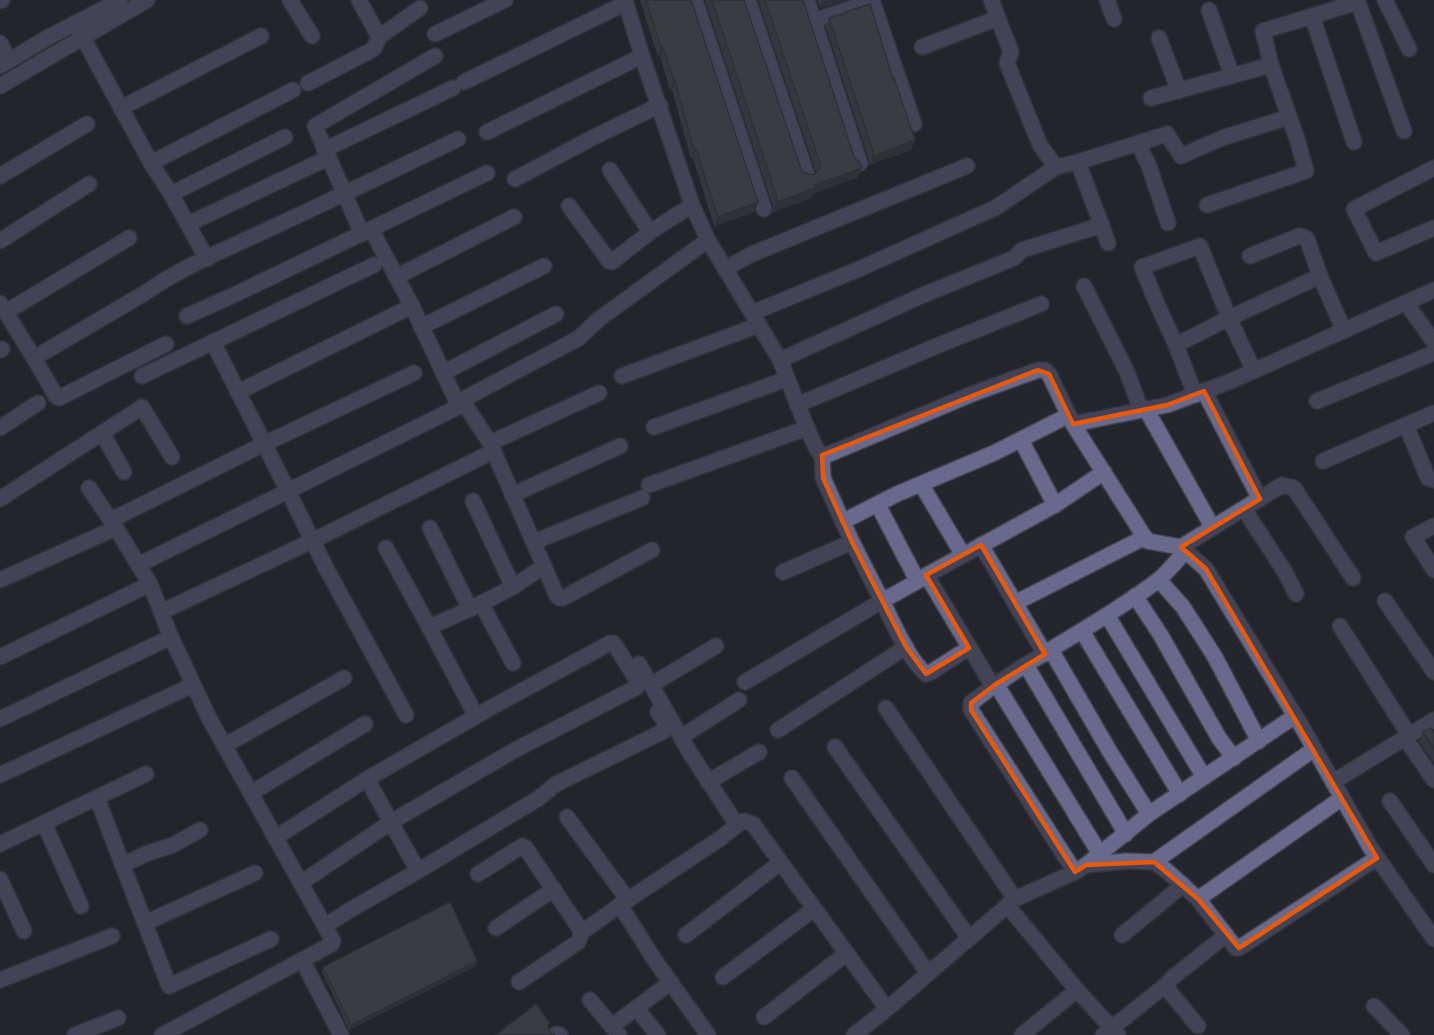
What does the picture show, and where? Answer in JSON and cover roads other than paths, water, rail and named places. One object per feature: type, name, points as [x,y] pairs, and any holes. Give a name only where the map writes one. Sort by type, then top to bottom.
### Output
[{"type":"street","points":[[0,43],[5,63],[120,0]]},
{"type":"street","points":[[0,86],[147,0]]},
{"type":"street","points":[[290,0],[312,36]]},
{"type":"street","points":[[359,0],[379,37]]},
{"type":"street","points":[[435,34],[505,0]]},
{"type":"street","points":[[695,0],[764,209]]},
{"type":"street","points":[[748,0],[807,175]]},
{"type":"street","points":[[807,0],[860,163]]},
{"type":"street","points":[[990,0],[1011,51],[1007,63],[1040,145],[1056,167]]},
{"type":"street","points":[[1107,0],[1114,19]]},
{"type":"street","points":[[1385,0],[1409,50]]},
{"type":"street","points":[[813,21],[873,1],[914,124]]},
{"type":"street","points":[[188,224],[458,85],[626,2],[692,205],[708,240],[780,360],[807,428],[817,450],[822,455],[823,478],[852,542],[906,647],[926,674],[969,648]]},
{"type":"street","points":[[1208,205],[1306,171],[1271,65],[1263,31],[1358,2],[1404,131]]},
{"type":"street","points":[[308,83],[370,51],[379,37],[420,8]]},
{"type":"street","points":[[1209,10],[1232,76]]},
{"type":"street","points":[[1312,16],[1354,142]]},
{"type":"street","points":[[922,47],[998,18]]},
{"type":"street","points":[[75,23],[151,163],[207,259]]},
{"type":"street","points":[[121,108],[261,36]]},
{"type":"street","points":[[1160,38],[1179,91]]},
{"type":"street","points":[[435,56],[315,126],[344,195],[412,306],[456,400],[463,402],[492,447],[557,596],[560,598],[652,550]]},
{"type":"street","points":[[487,132],[642,56]]},
{"type":"street","points":[[1151,98],[1271,65]]},
{"type":"street","points":[[151,163],[293,90]]},
{"type":"street","points":[[515,179],[660,105]]},
{"type":"street","points":[[622,376],[756,319],[858,269],[995,208],[1056,167],[1167,134],[1181,156],[1222,138],[1289,117]]},
{"type":"street","points":[[0,176],[87,124]]},
{"type":"street","points":[[171,194],[285,137]]},
{"type":"street","points":[[34,358],[160,282],[458,139]]},
{"type":"street","points":[[1138,143],[1149,166],[1168,223]]},
{"type":"street","points":[[1078,162],[1108,243]]},
{"type":"street","points":[[725,269],[752,254],[967,166]]},
{"type":"street","points":[[1434,168],[1354,209],[1376,253],[1434,228]]},
{"type":"street","points":[[610,170],[650,232]]},
{"type":"street","points":[[187,316],[488,172]]},
{"type":"street","points":[[0,241],[89,184]]},
{"type":"street","points":[[569,206],[611,262],[650,232],[692,205]]},
{"type":"street","points":[[396,278],[514,217]]},
{"type":"street","points":[[780,360],[921,296],[1014,258],[1022,250],[1102,225]]},
{"type":"street","points":[[1250,256],[1299,236],[1307,239],[1344,331]]},
{"type":"street","points":[[129,238],[3,308],[59,398],[166,344]]},
{"type":"street","points":[[138,565],[463,402],[579,338],[599,319],[708,240]]},
{"type":"street","points":[[1254,371],[1229,318],[1200,246],[1142,267],[1199,393],[1260,499]]},
{"type":"street","points":[[142,376],[374,265]]},
{"type":"street","points":[[421,327],[544,266]]},
{"type":"street","points":[[1176,345],[1320,276]]},
{"type":"street","points":[[1084,286],[1144,409],[1213,528]]},
{"type":"street","points":[[844,521],[897,494],[1071,420],[1167,405],[1254,371],[1434,290]]},
{"type":"street","points":[[1406,303],[1434,342]]},
{"type":"street","points":[[797,405],[1041,304]]},
{"type":"street","points":[[238,392],[412,306]]},
{"type":"street","points":[[443,373],[556,314]]},
{"type":"street","points":[[213,342],[312,541],[406,715]]},
{"type":"street","points":[[1317,402],[1434,352]]},
{"type":"street","points":[[822,455],[827,455],[972,394],[1038,370],[1045,370],[1071,420],[1147,541],[1184,549],[1206,568],[1377,858],[1432,932]]},
{"type":"street","points":[[0,580],[113,524],[264,444],[414,373]]},
{"type":"street","points":[[654,427],[787,379]]},
{"type":"street","points":[[161,612],[312,541],[599,393]]},
{"type":"street","points":[[0,428],[38,403]]},
{"type":"street","points":[[0,499],[142,406],[172,457]]},
{"type":"street","points":[[1323,461],[1434,413]]},
{"type":"street","points":[[1406,425],[1428,478],[1434,480]]},
{"type":"street","points":[[534,542],[645,491],[807,428]]},
{"type":"street","points":[[102,433],[124,472]]},
{"type":"street","points":[[1021,440],[1055,505]]},
{"type":"street","points":[[512,495],[620,446]]},
{"type":"street","points":[[745,682],[882,600],[1055,505],[1104,472]]},
{"type":"street","points":[[921,484],[963,555]]},
{"type":"street","points":[[1080,868],[971,710],[972,703],[993,682],[1048,652],[1159,580],[1184,549],[1282,485],[1294,488],[1353,578]]},
{"type":"street","points":[[88,488],[150,584],[171,637],[224,746],[333,943],[162,1035]]},
{"type":"street","points":[[473,501],[513,587]]},
{"type":"street","points":[[878,505],[921,578]]},
{"type":"street","points":[[1244,508],[1296,594]]},
{"type":"street","points":[[1434,526],[1413,537],[1434,570]]},
{"type":"street","points":[[430,528],[475,606],[513,663]]},
{"type":"street","points":[[1015,603],[1144,537]]},
{"type":"street","points":[[783,572],[852,542]]},
{"type":"street","points":[[981,545],[1015,603],[1149,814]]},
{"type":"street","points":[[386,548],[476,716]]},
{"type":"street","points":[[429,627],[513,587],[544,566]]},
{"type":"street","points":[[921,578],[928,577],[969,648],[993,682],[1100,855]]},
{"type":"street","points":[[1159,580],[1183,607],[1215,657],[1259,741]]},
{"type":"street","points":[[0,657],[150,584]]},
{"type":"street","points":[[1135,596],[1233,758]]},
{"type":"street","points":[[1385,601],[1434,672]]},
{"type":"street","points":[[1107,615],[1204,777]]},
{"type":"street","points":[[1340,626],[1434,780]]},
{"type":"street","points":[[1082,631],[1180,794]]},
{"type":"street","points":[[0,719],[171,637]]},
{"type":"street","points":[[275,838],[367,779],[610,643],[615,645],[681,736],[737,825]]},
{"type":"street","points":[[301,884],[391,822],[515,750],[645,685],[716,646]]},
{"type":"street","points":[[325,926],[539,798],[556,784],[664,731],[665,723],[628,647]]},
{"type":"street","points":[[778,730],[906,647]]},
{"type":"street","points":[[1026,665],[1126,834]]},
{"type":"street","points":[[224,746],[344,678]]},
{"type":"street","points":[[0,775],[193,685]]},
{"type":"street","points":[[681,736],[740,700]]},
{"type":"street","points":[[886,708],[1011,902],[1111,1033],[1172,978],[1226,935]]},
{"type":"street","points":[[854,1035],[1011,902],[1080,868],[1100,855],[1149,814],[1295,716]]},
{"type":"street","points":[[1333,782],[1434,720]]},
{"type":"street","points":[[250,793],[365,724]]},
{"type":"street","points":[[834,747],[969,938]]},
{"type":"street","points":[[1154,862],[1314,749]]},
{"type":"street","points":[[708,782],[759,752]]},
{"type":"street","points":[[0,844],[146,774]]},
{"type":"street","points":[[792,778],[928,973]]},
{"type":"street","points":[[367,779],[418,871]]},
{"type":"street","points":[[97,798],[169,986],[271,939]]},
{"type":"street","points":[[1198,899],[1342,798]]},
{"type":"street","points":[[1390,801],[1434,865]]},
{"type":"street","points":[[567,817],[624,902],[654,959],[708,1035]]},
{"type":"street","points":[[519,982],[578,942],[582,932],[744,821],[753,824],[887,1009]]},
{"type":"street","points":[[44,823],[81,906]]},
{"type":"street","points":[[122,865],[173,845],[200,830]]},
{"type":"street","points":[[478,874],[522,846],[525,847],[582,932]]},
{"type":"street","points":[[1080,868],[1126,861],[1154,862],[1198,899],[1236,948],[1239,948],[1377,858]]},
{"type":"street","points":[[686,935],[780,862]]},
{"type":"street","points":[[145,923],[255,873]]},
{"type":"street","points":[[0,879],[24,931]]},
{"type":"street","points":[[1122,935],[1183,885]]},
{"type":"street","points":[[496,928],[554,889]]},
{"type":"street","points":[[723,977],[814,909]]},
{"type":"street","points":[[0,980],[112,936]]},
{"type":"street","points":[[764,1017],[847,954]]},
{"type":"street","points":[[302,960],[341,1035]]},
{"type":"street","points":[[590,1000],[615,1030],[636,1008],[671,982]]},
{"type":"street","points":[[1167,984],[1169,991],[1198,1026]]},
{"type":"street","points":[[1022,1035],[1077,990]]},
{"type":"street","points":[[1374,1006],[1402,1035]]},
{"type":"street","points":[[636,1008],[658,1035]]},
{"type":"street","points":[[75,1035],[118,1018]]},
{"type":"street","points":[[554,1035],[560,1035]]}]
